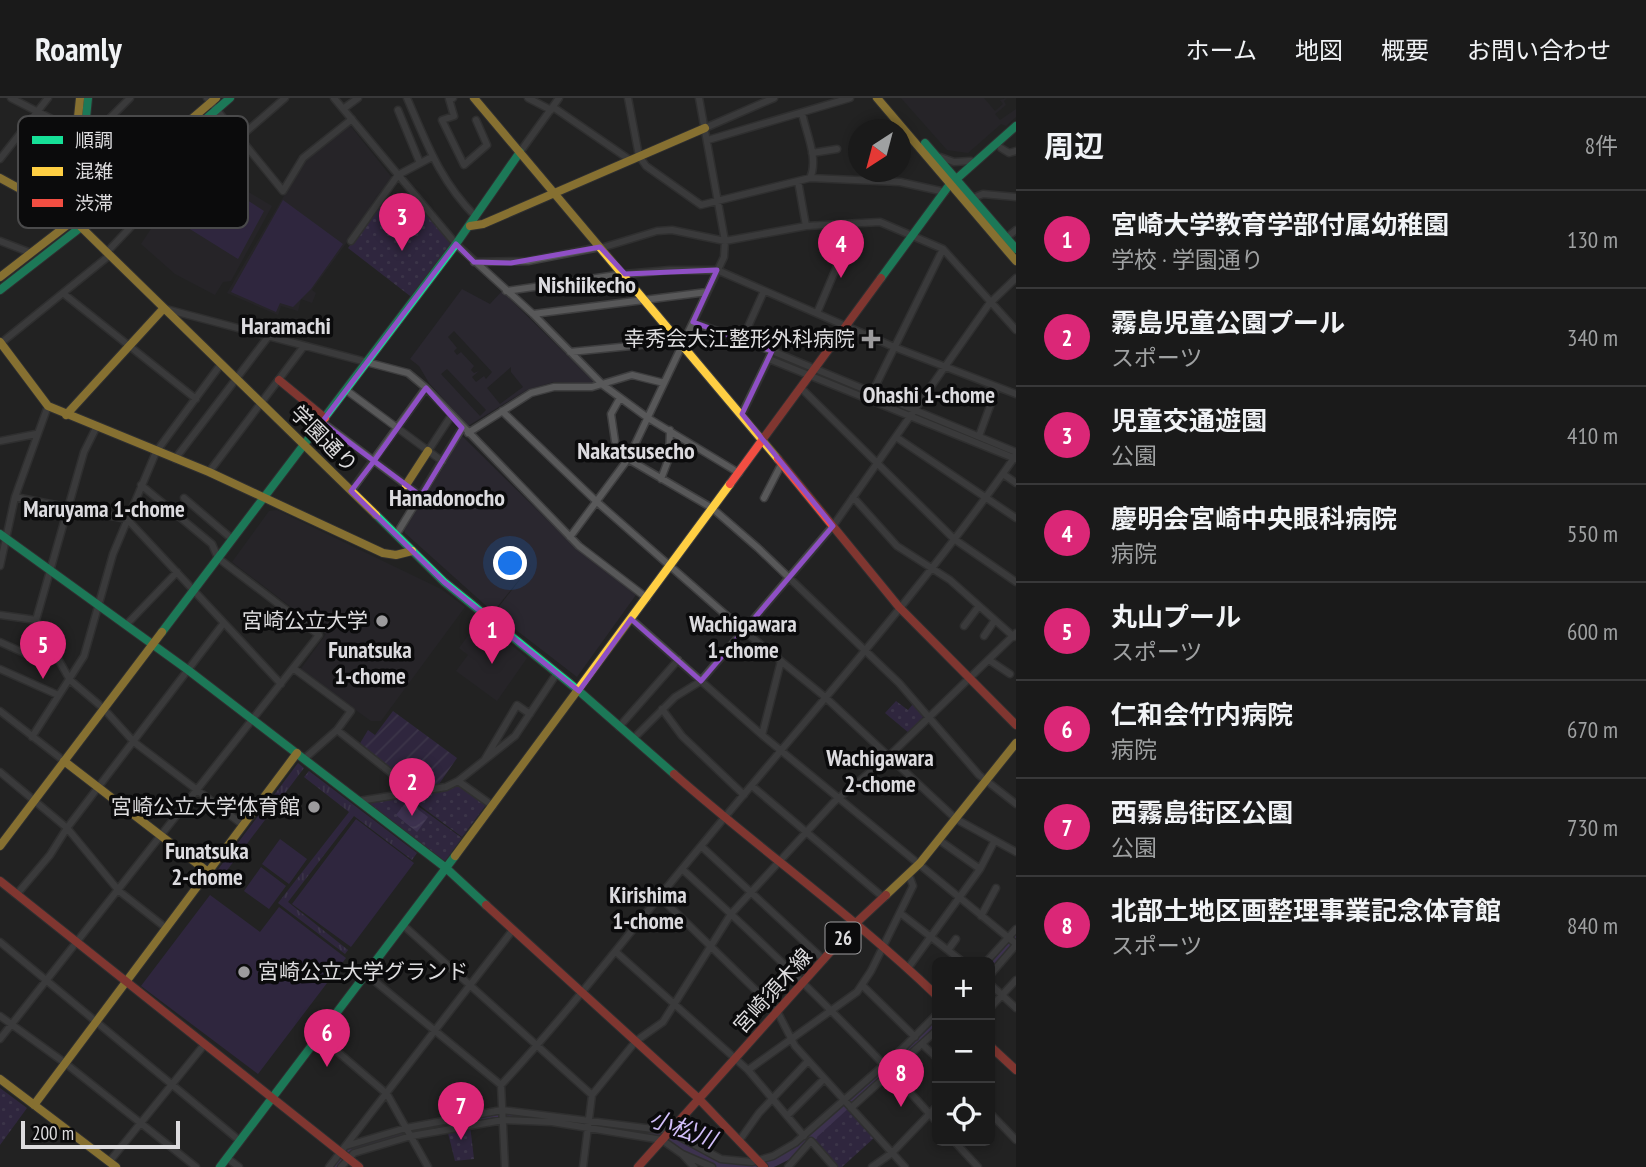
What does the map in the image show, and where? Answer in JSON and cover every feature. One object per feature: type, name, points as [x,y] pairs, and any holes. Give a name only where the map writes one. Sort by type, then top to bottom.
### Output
[{"type":"main road","points":[[78,116],[80,98]]},
{"type":"main road","points":[[87,116],[88,98]]},
{"type":"main road","points":[[197,116],[213,102],[230,98]]},
{"type":"main road","points":[[474,98],[682,341],[900,607],[1016,725]]},
{"type":"main road","points":[[877,98],[1016,261]]},
{"type":"main road","points":[[887,98],[935,155],[950,185],[973,198],[1016,249]]},
{"type":"main road","points":[[200,116],[213,102]]},
{"type":"main road","points":[[220,1167],[579,691],[950,185],[975,160],[1016,127]]},
{"type":"main road","points":[[470,226],[483,224],[705,128]]},
{"type":"main road","points":[[950,185],[966,176],[1016,135]]},
{"type":"main road","points":[[0,846],[470,226],[520,152]]},
{"type":"main road","name":"学園通り","points":[[0,178],[18,188]]},
{"type":"main road","points":[[0,277],[70,228]]},
{"type":"main road","points":[[0,290],[72,228]]},
{"type":"main road","name":"学園通り","points":[[83,228],[444,582],[579,691],[725,819],[884,945],[932,991]]},
{"type":"main road","points":[[66,415],[164,308]]},
{"type":"main road","points":[[0,342],[48,406],[209,472],[383,553],[396,555],[412,551]]},
{"type":"main road","points":[[279,380],[324,420]]},
{"type":"main road","points":[[406,485],[428,451]]},
{"type":"main road","points":[[3,536],[152,643],[446,868],[512,932],[699,1099],[761,1163]]},
{"type":"main road","name":"宮崎須木線","points":[[638,1167],[856,923],[920,863],[1016,743]]},
{"type":"main road","points":[[34,1105],[243,825],[301,756]]},
{"type":"main road","points":[[64,761],[208,872]]},
{"type":"main road","points":[[0,881],[272,1099],[345,1153],[359,1167]]},
{"type":"main road","points":[[995,1052],[1016,1070]]},
{"type":"main road","points":[[0,1079],[113,1164]]},
{"type":"street","points":[[11,98],[47,116]]},
{"type":"street","points":[[33,116],[48,98]]},
{"type":"street","points":[[112,116],[130,98]]},
{"type":"street","points":[[248,130],[285,98]]},
{"type":"street","points":[[334,98],[456,244],[533,314],[603,385],[648,418],[738,473]]},
{"type":"street","points":[[343,109],[358,98]]},
{"type":"street","points":[[407,98],[432,157],[458,199],[476,217]]},
{"type":"street","points":[[453,98],[449,99],[454,116],[442,120],[464,165],[487,145],[476,120]]},
{"type":"street","points":[[528,98],[552,108],[630,160]]},
{"type":"street","points":[[520,152],[559,98]]},
{"type":"street","points":[[628,98],[639,156],[646,166],[701,205],[810,178],[950,185]]},
{"type":"street","points":[[569,537],[628,459],[724,257],[725,241],[699,98]]},
{"type":"street","points":[[705,128],[774,98]]},
{"type":"street","points":[[708,140],[850,98]]},
{"type":"street","points":[[213,102],[224,116]]},
{"type":"street","points":[[398,110],[420,163]]},
{"type":"street","points":[[802,113],[814,169],[810,178]]},
{"type":"street","points":[[248,147],[283,191],[303,158],[352,119]]},
{"type":"street","points":[[406,129],[418,124]]},
{"type":"street","points":[[0,159],[18,136]]},
{"type":"street","points":[[1001,148],[1009,153],[1016,151]]},
{"type":"street","points":[[812,153],[837,149]]},
{"type":"street","points":[[935,155],[954,162],[975,160]]},
{"type":"street","points":[[351,241],[398,175],[432,157]]},
{"type":"street","points":[[798,181],[806,226]]},
{"type":"street","points":[[973,198],[983,194],[1016,197]]},
{"type":"street","points":[[474,262],[528,261],[672,230],[725,241],[806,226],[880,222],[943,249],[1016,330]]},
{"type":"street","points":[[817,313],[855,224]]},
{"type":"street","points":[[0,342],[64,295],[132,228]]},
{"type":"street","points":[[1006,238],[1016,230]]},
{"type":"street","points":[[0,241],[31,253]]},
{"type":"street","points":[[872,393],[943,249]]},
{"type":"street","points":[[506,291],[624,274],[670,270],[717,271],[894,347],[1016,394]]},
{"type":"street","points":[[633,739],[662,709],[701,681],[833,526],[991,301],[1016,278]]},
{"type":"street","points":[[742,340],[764,291]]},
{"type":"street","points":[[533,314],[707,292]]},
{"type":"street","points":[[64,295],[196,399]]},
{"type":"street","points":[[164,308],[408,373],[426,388],[569,537],[647,598]]},
{"type":"street","points":[[693,322],[772,351],[812,372],[1015,456]]},
{"type":"street","points":[[176,459],[268,337]]},
{"type":"street","points":[[570,352],[682,341]]},
{"type":"street","points":[[209,472],[304,346]]},
{"type":"street","points":[[742,414],[772,351]]},
{"type":"street","points":[[769,359],[872,393],[912,413],[979,436],[1015,456]]},
{"type":"street","points":[[32,737],[84,656],[113,554],[156,452],[221,364]]},
{"type":"street","points":[[396,535],[442,461],[465,430],[543,390],[603,385],[632,374],[664,383]]},
{"type":"street","points":[[979,436],[997,387]]},
{"type":"street","points":[[351,491],[426,388]]},
{"type":"street","points":[[801,388],[954,540],[1016,582]]},
{"type":"street","points":[[346,390],[442,461]]},
{"type":"street","points":[[615,441],[611,414],[620,398]]},
{"type":"street","points":[[0,566],[3,536],[36,434],[48,406]]},
{"type":"street","points":[[502,411],[597,502],[743,630],[825,697],[956,820],[1016,852]]},
{"type":"street","points":[[428,451],[451,416]]},
{"type":"street","points":[[324,420],[421,496]]},
{"type":"street","points":[[97,426],[84,452],[36,620],[70,680],[103,708],[134,742],[243,825]]},
{"type":"street","points":[[661,479],[669,458],[670,430]]},
{"type":"street","points":[[0,440],[36,434]]},
{"type":"street","points":[[896,437],[1016,518]]},
{"type":"street","points":[[505,1167],[501,1085],[583,993],[682,869],[900,607],[954,540],[1015,456]]},
{"type":"street","points":[[628,459],[712,508],[790,577],[864,650],[986,781],[1016,804]]},
{"type":"street","points":[[764,498],[782,463]]},
{"type":"street","points":[[1003,474],[1016,483]]},
{"type":"street","points":[[0,1039],[319,635],[218,558],[212,544],[141,485]]},
{"type":"street","points":[[15,497],[127,519],[281,684]]},
{"type":"street","points":[[583,1167],[592,1095],[636,1041],[663,1023],[731,914],[806,832],[1015,636],[950,580],[897,546],[853,497]]},
{"type":"street","points":[[184,498],[232,539]]},
{"type":"street","points":[[126,625],[177,572]]},
{"type":"street","points":[[964,626],[979,606]]},
{"type":"street","points":[[0,615],[36,620]]},
{"type":"street","points":[[631,619],[762,735],[1009,938],[1016,945],[995,969]]},
{"type":"street","points":[[984,636],[995,620]]},
{"type":"street","points":[[17,894],[50,855],[67,828],[223,624]]},
{"type":"street","points":[[0,642],[30,656],[43,631]]},
{"type":"street","points":[[619,727],[678,660]]},
{"type":"street","points":[[989,660],[1010,674]]},
{"type":"street","points":[[762,735],[781,662]]},
{"type":"street","points":[[293,668],[351,711],[337,730],[301,756]]},
{"type":"street","points":[[0,669],[58,695]]},
{"type":"street","points":[[359,801],[446,787],[458,781],[515,736],[557,673]]},
{"type":"street","points":[[485,759],[517,705],[530,714]]},
{"type":"street","points":[[662,709],[682,736],[744,795]]},
{"type":"street","points":[[0,711],[64,761]]},
{"type":"street","points":[[337,730],[415,792]]},
{"type":"street","points":[[0,772],[67,828],[119,891],[166,928]]},
{"type":"street","points":[[458,781],[492,806]]},
{"type":"street","points":[[752,786],[884,898]]},
{"type":"street","points":[[939,840],[981,869]]},
{"type":"street","points":[[908,968],[981,869],[994,842]]},
{"type":"street","points":[[701,846],[824,960]]},
{"type":"street","points":[[682,869],[776,960],[804,982],[893,1072],[932,1116]]},
{"type":"street","points":[[748,1070],[832,1012],[863,986],[913,886],[909,875]]},
{"type":"street","points":[[981,916],[996,888]]},
{"type":"street","points":[[660,897],[777,1011],[792,1041],[808,1061],[905,1167]]},
{"type":"street","points":[[900,913],[957,957]]},
{"type":"street","points":[[403,925],[592,1095]]},
{"type":"street","points":[[991,957],[1016,929]]},
{"type":"street","points":[[329,1167],[345,1153],[512,932]]},
{"type":"street","points":[[948,950],[956,939]]},
{"type":"street","points":[[0,942],[240,1142]]},
{"type":"street","points":[[616,952],[748,1070],[804,1136]]},
{"type":"street","points":[[366,974],[501,1085]]},
{"type":"street","points":[[995,1003],[1016,980]]},
{"type":"street","points":[[863,986],[915,1037]]},
{"type":"street","points":[[995,989],[1016,1009]]},
{"type":"street","points":[[0,1016],[65,1063],[197,1167]]},
{"type":"street","points":[[345,1153],[409,1132],[502,1110],[667,1135],[721,1159],[744,1164],[761,1163],[804,1136],[932,1019]]},
{"type":"street","points":[[851,1108],[932,1035]]},
{"type":"street","points":[[319,1036],[387,1094],[428,1167]]},
{"type":"street","points":[[113,1164],[141,1123],[204,1045]]},
{"type":"street","points":[[923,1045],[932,1054]]},
{"type":"street","points":[[739,1140],[772,1098],[808,1061]]},
{"type":"street","points":[[787,1116],[824,1079]]},
{"type":"street","points":[[872,1167],[892,1153],[932,1112]]},
{"type":"street","points":[[995,1118],[1016,1140]]},
{"type":"street","points":[[345,1153],[354,1153],[409,1132],[503,1120],[552,1122],[587,1130],[667,1135],[694,1167]]},
{"type":"street","points":[[788,1167],[811,1141],[834,1167]]},
{"type":"street","points":[[959,1146],[978,1167]]},
{"type":"street","points":[[341,1167],[345,1153]]},
{"type":"street","points":[[682,1154],[712,1167]]},
{"type":"street","points":[[227,1158],[239,1167]]},
{"type":"highlighted area","points":[[456,244],[474,262],[511,263],[600,247],[625,274],[717,270],[693,322],[772,351],[742,414],[833,526],[701,681],[631,619],[579,691],[444,582],[351,491],[374,461],[322,422]],"holes":[[[426,388],[462,428],[421,496],[374,461]]]},
{"type":"shaded area","points":[[901,98],[984,98],[995,111],[1003,104],[1000,100],[1007,98],[1004,101],[1006,105],[995,114],[1000,120],[1016,109],[1016,117],[1006,126],[1001,124],[968,153],[947,150]]},
{"type":"shaded area","points":[[349,124],[393,179],[312,290],[316,293],[312,303],[301,299],[298,311],[281,306],[278,315],[227,293],[305,160]]},
{"type":"shaded area","points":[[248,192],[272,206],[231,281],[223,282],[215,295],[175,274],[141,244],[152,228],[248,228]]},
{"type":"shaded area","points":[[462,289],[490,304],[502,291],[596,384],[554,382],[527,390],[468,426],[429,383],[419,366],[410,359]],"holes":[[[454,331],[492,372],[486,379],[484,376],[476,382],[472,377],[479,371],[474,373],[471,370],[474,366],[461,352],[457,355],[454,351],[457,348],[448,337]],[[511,367],[511,372],[523,387],[500,404],[487,388]],[[447,369],[486,410],[480,416],[441,374]]]},
{"type":"shaded area","points":[[462,436],[577,549],[636,595],[577,677],[494,613],[532,564],[493,612],[405,533],[404,530]]},
{"type":"shaded area","name":"宮崎公立大学","points":[[277,510],[441,589],[465,607],[381,721],[371,721],[300,670],[326,634],[232,562],[269,511]]},
{"type":"shaded area","points":[[480,619],[527,658],[497,701],[456,671],[468,655],[459,648]]},
{"type":"green space","points":[[283,200],[343,244],[311,289],[293,307],[280,303],[276,312],[231,292]]},
{"type":"green space","points":[[416,200],[455,246],[414,299],[348,248],[378,207],[398,210]]},
{"type":"green space","points":[[248,201],[264,211],[238,259],[188,228],[248,228]]},
{"type":"green space","points":[[896,701],[908,710],[913,704],[924,716],[909,733],[885,713]]},
{"type":"green space","points":[[393,711],[457,758],[439,784],[414,789],[359,745],[368,730],[375,735]]},
{"type":"green space","points":[[298,763],[304,768],[225,873],[241,886],[238,889],[216,872]]},
{"type":"green space","points":[[309,771],[417,853],[412,860],[354,816],[288,902],[348,950],[345,954],[278,903],[349,812],[304,777]]},
{"type":"green space","points":[[457,785],[486,805],[462,837],[406,795]]},
{"type":"green space","points":[[404,796],[462,838],[445,861],[368,805],[368,802]]},
{"type":"green space","points":[[356,819],[414,863],[351,947],[292,904]]},
{"type":"green space","points":[[280,839],[307,859],[289,884],[262,864]]},
{"type":"green space","points":[[261,867],[286,886],[269,909],[244,891]]},
{"type":"green space","name":"宮崎公立大学グランド","points":[[210,895],[260,932],[279,907],[346,958],[258,1074],[141,986]]},
{"type":"green space","points":[[0,1088],[27,1108],[0,1145]]},
{"type":"green space","points":[[847,1109],[874,1138],[842,1167],[837,1167],[812,1138]]},
{"type":"green space","points":[[470,1125],[474,1159],[455,1161],[447,1129]]},
{"type":"water","points":[[407,801],[428,817],[417,832],[396,815]]},
{"type":"waterway","name":"小松川","points":[[995,961],[1016,938]]},
{"type":"waterway","name":"小松川","points":[[596,1127],[656,1134],[713,1163],[728,1167],[773,1162],[793,1152],[932,1026]]},
{"type":"waterway","name":"小松川","points":[[478,1117],[537,1117]]},
{"type":"waterway","name":"小松川","points":[[333,1167],[346,1150],[436,1125]]},
{"type":"traffic: fast","points":[[86,116],[88,98]]},
{"type":"traffic: fast","points":[[209,116],[230,98]]},
{"type":"traffic: fast","points":[[953,182],[1016,126]]},
{"type":"traffic: fast","points":[[925,143],[1016,249]]},
{"type":"traffic: fast","points":[[162,632],[456,244],[520,152]]},
{"type":"traffic: fast","points":[[881,278],[950,184]]},
{"type":"traffic: fast","points":[[0,290],[80,228]]},
{"type":"traffic: fast","points":[[376,515],[444,582],[579,691],[674,774]]},
{"type":"traffic: fast","points":[[0,534],[188,670],[446,868],[486,905]]},
{"type":"traffic: fast","points":[[220,1167],[455,856]]},
{"type":"traffic: slow","points":[[78,116],[80,98]]},
{"type":"traffic: slow","points":[[195,116],[216,98]]},
{"type":"traffic: slow","points":[[474,98],[778,459]]},
{"type":"traffic: slow","points":[[877,98],[1016,261]]},
{"type":"traffic: slow","points":[[470,226],[483,224],[705,128]]},
{"type":"traffic: slow","points":[[0,178],[18,188]]},
{"type":"traffic: slow","points":[[0,277],[63,228]]},
{"type":"traffic: slow","points":[[82,228],[376,515]]},
{"type":"traffic: slow","points":[[66,415],[164,308]]},
{"type":"traffic: slow","points":[[0,342],[48,406],[209,472],[383,553],[396,555],[412,551]]},
{"type":"traffic: slow","points":[[406,485],[428,451]]},
{"type":"traffic: slow","points":[[455,856],[730,484]]},
{"type":"traffic: slow","points":[[0,846],[162,632]]},
{"type":"traffic: slow","points":[[886,895],[920,863],[1016,743]]},
{"type":"traffic: slow","points":[[34,1105],[297,753]]},
{"type":"traffic: slow","points":[[64,761],[208,872]]},
{"type":"traffic: slow","points":[[0,1079],[116,1167]]},
{"type":"traffic: jam","points":[[730,484],[881,278]]},
{"type":"traffic: jam","points":[[279,380],[325,418]]},
{"type":"traffic: jam","points":[[778,459],[899,607],[1016,725]]},
{"type":"traffic: jam","points":[[674,774],[873,938],[932,991]]},
{"type":"traffic: jam","points":[[0,881],[359,1167]]},
{"type":"traffic: jam","points":[[638,1167],[856,923],[886,895]]},
{"type":"traffic: jam","points":[[486,905],[699,1099],[764,1167]]},
{"type":"traffic: jam","points":[[995,1051],[1016,1070]]},
{"type":"place","name":"児童交通遊園","points":[[402,251]]},
{"type":"place","name":"慶明会宮崎中央眼科病院","points":[[841,278]]},
{"type":"place","name":"幸秀会大江整形外科病院","points":[[871,339]]},
{"type":"place","name":"宮崎公立大学","points":[[382,621]]},
{"type":"place","name":"宮崎大学教育学部付属幼稚園","points":[[492,664]]},
{"type":"place","name":"丸山プール","points":[[43,679]]},
{"type":"place","name":"宮崎公立大学体育館","points":[[314,807]]},
{"type":"place","name":"霧島児童公園プール","points":[[412,816]]},
{"type":"place","name":"宮崎公立大学グランド","points":[[244,972]]},
{"type":"place","name":"仁和会竹内病院","points":[[327,1067]]},
{"type":"place","name":"北部土地区画整理事業記念体育館","points":[[901,1107]]},
{"type":"place","name":"西霧島街区公園","points":[[461,1140]]},
{"type":"district","name":"Nishiikecho","points":[[587,285]]},
{"type":"district","name":"Haramachi","points":[[286,326]]},
{"type":"district","name":"Ohashi 1-chome","points":[[929,395]]},
{"type":"district","name":"Nakatsusecho","points":[[636,451]]},
{"type":"district","name":"Hanadonocho","points":[[447,498]]},
{"type":"district","name":"Maruyama 1-chome","points":[[104,509]]},
{"type":"district","name":"Wachigawara 1-chome","points":[[743,637]]},
{"type":"district","name":"Funatsuka 1-chome","points":[[370,663]]},
{"type":"district","name":"Wachigawara 2-chome","points":[[880,771]]},
{"type":"district","name":"Funatsuka 2-chome","points":[[207,864]]},
{"type":"district","name":"Kirishima 1-chome","points":[[648,908]]}]
